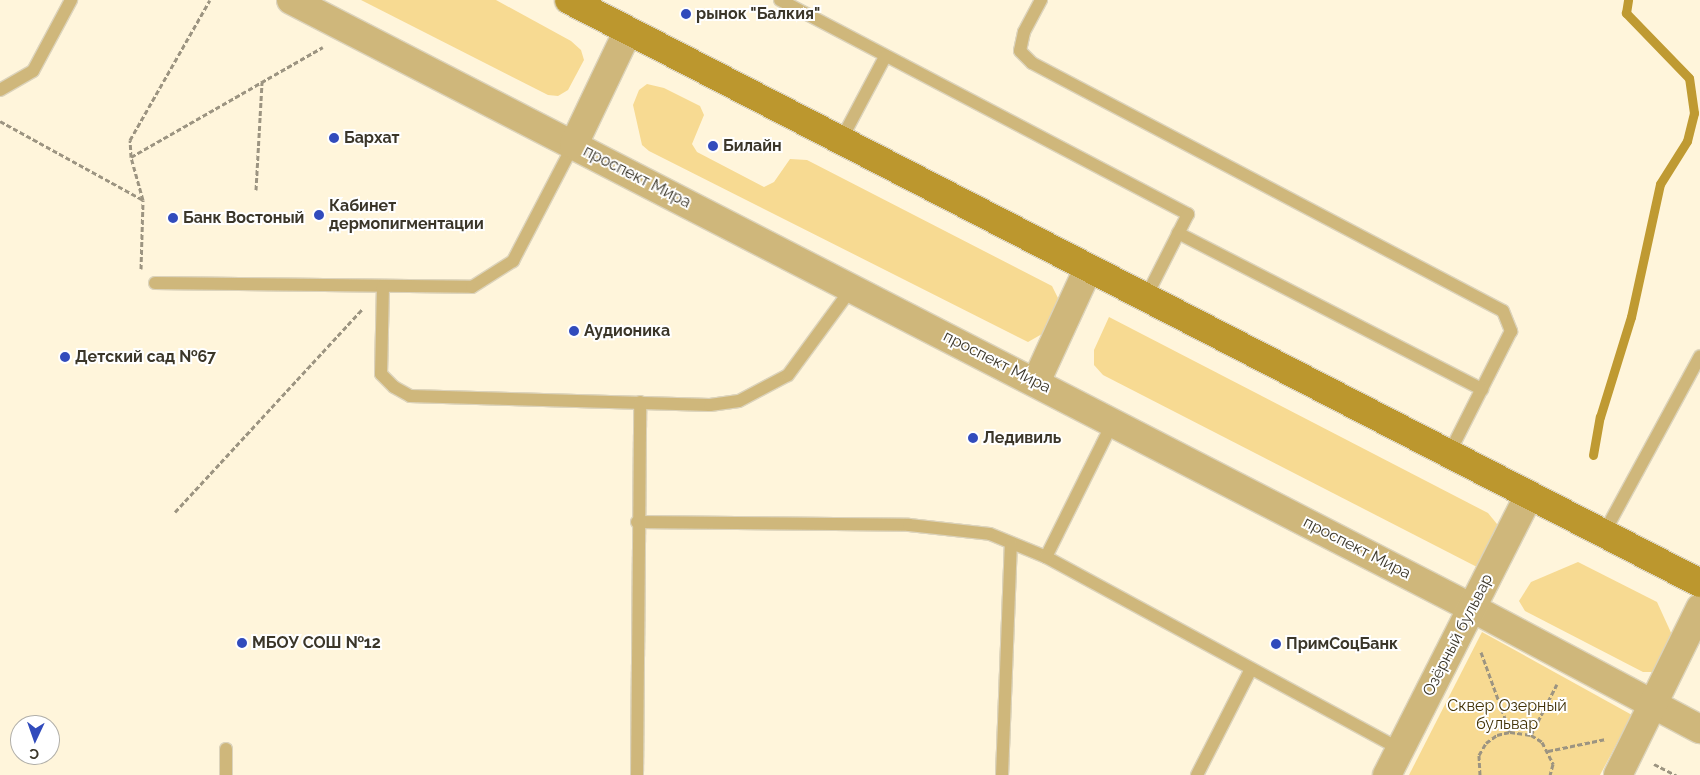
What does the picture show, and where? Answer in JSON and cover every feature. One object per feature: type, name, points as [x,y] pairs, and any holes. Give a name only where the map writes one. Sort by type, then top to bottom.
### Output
[{"type":"main road","points":[[569,0],[840,142],[1700,583]]},
{"type":"street","name":"проспект Мира","points":[[291,0],[1036,382],[1472,608],[1700,729]]},
{"type":"street","points":[[574,144],[628,31]]},
{"type":"street","points":[[1036,382],[1088,269]]},
{"type":"street","name":"Озёрный бульвар","points":[[1387,775],[1529,495]]},
{"type":"street","points":[[1618,775],[1700,608]]},
{"type":"lane","points":[[0,90],[33,71],[71,0]]},
{"type":"lane","points":[[780,0],[885,57],[1188,214],[1145,299]]},
{"type":"lane","points":[[1041,0],[1024,32],[1020,51],[1032,63],[1503,311],[1510,331],[1449,454]]},
{"type":"lane","points":[[840,142],[885,57]]},
{"type":"lane","points":[[155,283],[472,287],[513,261],[574,144]]},
{"type":"lane","points":[[1178,233],[1482,389]]},
{"type":"lane","points":[[383,286],[381,374],[394,388],[410,396],[710,405],[739,401],[788,375],[852,288]]},
{"type":"lane","points":[[1604,533],[1700,356]]},
{"type":"lane","points":[[637,775],[637,522],[640,402]]},
{"type":"lane","points":[[1046,557],[1112,422]]},
{"type":"lane","points":[[637,522],[909,525],[990,534],[1046,557],[1400,750]]},
{"type":"lane","points":[[1002,775],[1011,543]]},
{"type":"lane","points":[[1197,775],[1251,669]]},
{"type":"lane","points":[[226,749],[226,775]]},
{"type":"path","points":[[140,274],[143,200],[131,157],[130,140],[210,0]]},
{"type":"path","points":[[131,157],[352,31]]},
{"type":"path","points":[[256,190],[262,82]]},
{"type":"path","points":[[0,121],[143,200]]},
{"type":"path","points":[[175,512],[383,286]]},
{"type":"path","points":[[1531,735],[1557,684]]},
{"type":"path","points":[[1480,775],[1479,755],[1486,744],[1497,735],[1510,732],[1531,735],[1548,751],[1552,764],[1550,775]]},
{"type":"path","points":[[1548,751],[1604,738],[1630,751]]},
{"type":"green space","points":[[361,0],[496,0],[571,41],[581,50],[584,60],[568,90],[558,96],[548,95]]},
{"type":"green space","points":[[647,84],[664,88],[700,106],[704,115],[692,144],[697,152],[764,187],[774,182],[790,159],[807,160],[1052,286],[1058,298],[1053,318],[1042,334],[1028,342],[649,151],[642,145],[633,105],[639,90]]},
{"type":"green space","points":[[1109,317],[1488,513],[1497,524],[1496,535],[1477,567],[1103,375],[1094,365],[1094,350]]},
{"type":"green space","points":[[1578,562],[1657,602],[1673,637],[1658,672],[1643,672],[1525,611],[1519,601],[1531,582]]},
{"type":"green space","name":"Сквер Озерный бульвар","points":[[1482,632],[1632,715],[1600,775],[1409,775]]},
{"type":"waterway","points":[[1593,455],[1600,417],[1631,317],[1660,184],[1687,141],[1694,113],[1689,78],[1626,13],[1628,0]]},
{"type":"place","name":"рынок \"Балкия\"","points":[[686,14]]},
{"type":"place","name":"Бархат","points":[[334,138]]},
{"type":"place","name":"Билайн","points":[[713,146]]},
{"type":"place","name":"Кабинет дермопигментации","points":[[319,215]]},
{"type":"place","name":"Банк Востоный","points":[[173,218]]},
{"type":"place","name":"Аудионика","points":[[574,331]]},
{"type":"place","name":"Детский сад №67","points":[[65,357]]},
{"type":"place","name":"Ледивиль","points":[[973,438]]},
{"type":"place","name":"МБОУ СОШ №12","points":[[242,643]]},
{"type":"place","name":"ПримСоцБанк","points":[[1276,644]]}]
